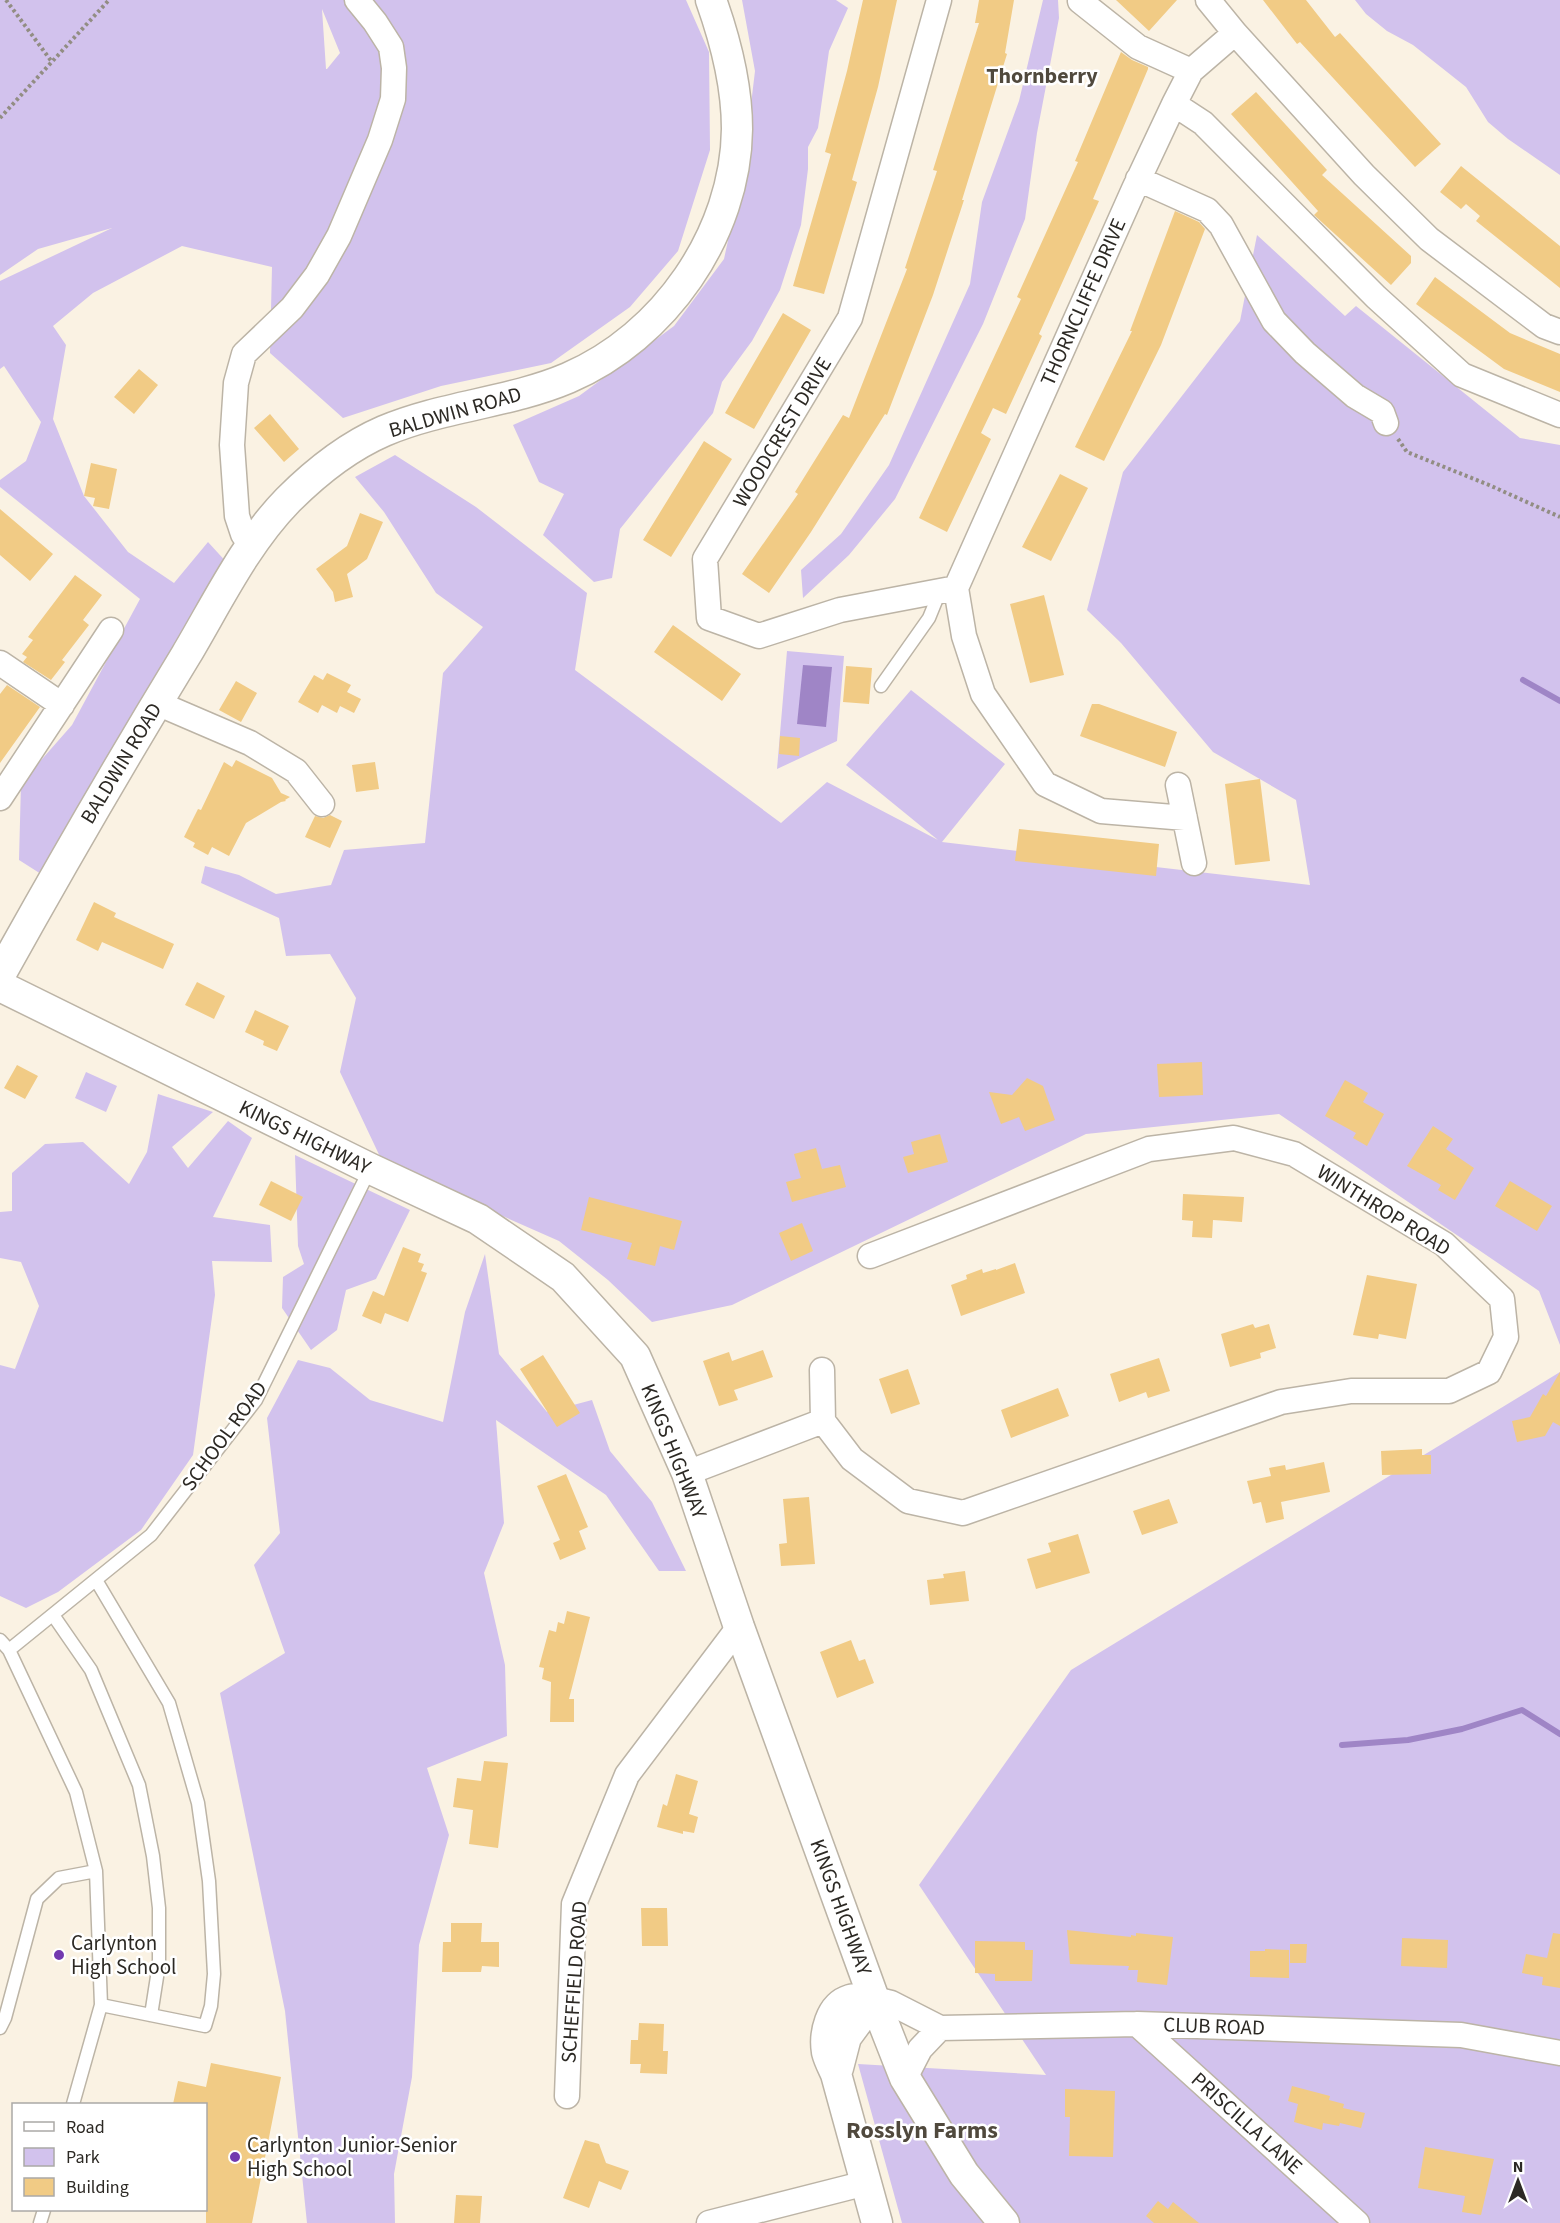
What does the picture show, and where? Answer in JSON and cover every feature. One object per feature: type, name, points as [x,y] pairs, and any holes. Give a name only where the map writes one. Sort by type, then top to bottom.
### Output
[{"type":"street","points":[[251,546],[243,534],[237,516],[232,445],[236,383],[244,354],[292,308],[317,275],[348,214],[380,140],[393,99],[391,47],[357,0]]},
{"type":"street","name":"BALDWIN ROAD","points":[[0,975],[94,808],[251,546],[286,502],[320,470],[352,447],[383,431],[416,419],[532,390],[567,378],[606,358],[637,335],[665,308],[690,275],[709,243],[734,170],[737,129],[734,84],[727,45],[711,0]]},
{"type":"street","name":"WOODCREST DRIVE","points":[[939,0],[850,318],[705,559],[709,618],[759,636],[840,610],[948,590]]},
{"type":"street","points":[[1208,0],[1235,33],[1364,175],[1429,239],[1544,326],[1560,332]]},
{"type":"street","points":[[1080,1],[1138,47],[1191,71]]},
{"type":"street","name":"THORNCLIFFE DRIVE","points":[[948,590],[1138,179],[1191,71],[1235,33]]},
{"type":"street","points":[[1174,104],[1203,123],[1376,297],[1462,375],[1560,415]]},
{"type":"street","points":[[1138,179],[1207,210],[1221,225],[1274,321],[1305,353],[1355,396],[1382,412],[1386,423]]},
{"type":"street","points":[[948,590],[983,694],[1045,784],[1101,811],[1185,818]]},
{"type":"street","points":[[0,798],[111,630]]},
{"type":"street","points":[[0,663],[62,705]]},
{"type":"street","points":[[157,703],[250,742],[296,771],[322,804]]},
{"type":"street","points":[[1178,785],[1194,863]]},
{"type":"street","name":"KINGS HIGHWAY","points":[[0,986],[371,1169],[478,1218],[563,1277],[635,1356],[687,1473],[739,1628],[905,2078],[964,2174],[1004,2223]]},
{"type":"street","name":"WINTHROP ROAD","points":[[823,1421],[852,1459],[908,1501],[963,1513],[1281,1402],[1351,1392],[1449,1391],[1490,1372],[1506,1337],[1503,1299],[1444,1244],[1294,1154],[1234,1138],[1149,1149],[870,1256]]},
{"type":"street","points":[[687,1473],[823,1421],[822,1370]]},
{"type":"street","name":"SCHEFFIELD ROAD","points":[[567,2096],[574,1904],[627,1775],[739,1628]]},
{"type":"street","points":[[874,1999],[850,2000],[838,2006],[831,2020],[826,2042],[877,2223]]},
{"type":"street","name":"CLUB ROAD","points":[[874,1999],[891,2003],[940,2028],[1137,2024],[1461,2035],[1560,2053]]},
{"type":"street","name":"PRISCILLA LANE","points":[[1137,2024],[1358,2223]]},
{"type":"street","points":[[905,2078],[920,2049],[940,2028]]},
{"type":"street","points":[[709,2223],[866,2183]]},
{"type":"lane","points":[[881,686],[948,590]]},
{"type":"lane","name":"SCHOOL ROAD","points":[[9,1650],[151,1535],[256,1400],[371,1169]]},
{"type":"lane","points":[[96,1580],[169,1703],[198,1803],[209,1881],[214,1974],[211,2006],[205,2026],[100,2005]]},
{"type":"lane","points":[[53,1615],[91,1670],[139,1785],[153,1856],[159,1908],[159,1964],[151,2015]]},
{"type":"lane","points":[[0,1641],[9,1650],[76,1792],[96,1870],[100,2005],[73,2103]]},
{"type":"lane","points":[[0,2028],[37,1899],[59,1878],[96,1870]]},
{"type":"path","points":[[6,0],[52,62]]},
{"type":"path","points":[[0,118],[109,0]]},
{"type":"path","points":[[1386,423],[1407,452],[1560,517]]},
{"type":"green space","points":[[0,0],[686,0],[709,52],[710,150],[678,251],[630,307],[551,363],[441,386],[343,418],[270,353],[272,267],[182,246],[93,293],[53,326],[66,345],[53,419],[84,496],[128,552],[174,583],[208,542],[229,565],[41,874],[19,860],[21,783],[72,725],[140,599],[0,487],[0,480],[26,461],[41,422],[4,366],[0,369],[0,281],[112,228],[38,249],[0,275]],"holes":[[[322,9],[340,53],[326,69]]]},
{"type":"green space","points":[[742,0],[836,0],[848,8],[829,51],[818,128],[808,147],[808,169],[801,225],[780,290],[752,341],[722,382],[713,413],[620,529],[612,578],[594,582],[543,535],[564,494],[539,482],[513,425],[579,396],[674,326],[724,259],[743,171],[755,71]]},
{"type":"green space","points":[[1043,0],[1058,0],[1059,18],[1037,133],[1025,219],[983,324],[895,499],[849,555],[803,598],[801,570],[841,534],[889,465],[970,284],[982,202],[1019,101]]},
{"type":"green space","points":[[1355,0],[1560,0],[1560,175],[1508,139],[1488,122],[1466,87],[1413,45],[1387,31],[1366,14]]},
{"type":"green space","points":[[1257,235],[1345,316],[1356,306],[1520,438],[1560,445],[1560,1345],[1539,1291],[1279,1114],[1086,1134],[732,1305],[652,1322],[608,1280],[559,1241],[383,1163],[340,1072],[356,998],[330,954],[286,956],[279,918],[201,883],[205,866],[239,875],[276,894],[331,885],[344,850],[425,843],[443,673],[483,627],[436,593],[384,512],[355,477],[395,455],[476,507],[587,593],[575,670],[781,823],[827,782],[938,840],[846,765],[911,690],[1005,764],[942,842],[1310,885],[1296,800],[1213,752],[1121,643],[1087,610],[1123,472],[1240,321]]},
{"type":"green space","points":[[787,651],[844,656],[837,741],[777,769]]},
{"type":"green space","points":[[86,1072],[117,1086],[106,1112],[75,1098]]},
{"type":"green space","points":[[158,1094],[213,1112],[172,1147],[188,1168],[228,1121],[252,1138],[213,1217],[270,1225],[272,1262],[212,1261],[215,1295],[193,1455],[141,1530],[58,1592],[26,1608],[0,1596],[0,1365],[15,1369],[39,1306],[21,1262],[0,1258],[0,1212],[12,1211],[12,1173],[45,1144],[83,1142],[129,1184],[147,1152]]},
{"type":"green space","points":[[295,1155],[410,1210],[376,1279],[346,1290],[337,1330],[311,1350],[282,1308],[283,1277],[304,1264],[298,1246]]},
{"type":"green space","points":[[485,1254],[499,1354],[547,1412],[592,1400],[610,1451],[652,1502],[686,1571],[659,1571],[606,1495],[496,1420],[504,1523],[484,1573],[505,1665],[507,1736],[427,1768],[449,1835],[419,1945],[412,2077],[394,2174],[395,2223],[307,2223],[285,2011],[220,1693],[285,1653],[254,1565],[280,1533],[267,1418],[298,1360],[330,1368],[370,1400],[443,1422],[465,1312]]},
{"type":"green space","points":[[1560,1372],[1560,2223],[902,2223],[858,2064],[1046,2075],[919,1885],[1071,1670]]},
{"type":"shaded area","points":[[803,665],[832,667],[826,727],[797,724]]},
{"type":"building","points":[[863,0],[897,0],[878,87],[852,180],[857,182],[824,294],[793,286],[831,154],[825,152]]},
{"type":"building","points":[[979,0],[1014,0],[1005,53],[1007,54],[933,295],[887,415],[885,414],[811,532],[769,593],[742,574],[798,494],[795,492],[843,415],[849,418],[907,269],[905,268],[937,171],[933,170],[979,23],[975,23]]},
{"type":"building","points":[[1116,0],[1177,0],[1149,31]]},
{"type":"building","points":[[1263,0],[1306,0],[1335,37],[1340,33],[1441,144],[1415,167],[1300,42],[1297,44]]},
{"type":"building","points":[[1121,52],[1148,69],[1093,199],[1099,201],[1039,334],[1042,336],[1006,414],[993,408],[981,433],[991,439],[947,532],[919,518],[1021,299],[1017,297],[1078,162],[1075,161]]},
{"type":"building","points":[[1256,92],[1327,170],[1322,175],[1411,256],[1411,263],[1391,285],[1314,215],[1318,211],[1231,114]]},
{"type":"building","points":[[1461,166],[1560,246],[1560,288],[1476,221],[1480,216],[1466,204],[1461,209],[1440,192]]},
{"type":"building","points":[[1175,211],[1199,222],[1205,229],[1161,345],[1104,461],[1075,447],[1132,331],[1130,331]]},
{"type":"building","points":[[1435,277],[1510,333],[1560,354],[1560,392],[1504,369],[1416,304]]},
{"type":"building","points":[[783,313],[811,330],[754,429],[725,413]]},
{"type":"building","points":[[139,369],[158,385],[134,414],[114,397]]},
{"type":"building","points":[[270,414],[299,449],[284,462],[254,428]]},
{"type":"building","points":[[704,441],[732,459],[671,557],[643,540]]},
{"type":"building","points":[[91,463],[117,469],[109,509],[93,506],[95,498],[84,496]]},
{"type":"building","points":[[1060,474],[1088,488],[1051,561],[1022,547]]},
{"type":"building","points":[[0,509],[53,554],[30,581],[0,555]]},
{"type":"building","points":[[360,513],[383,522],[367,559],[347,574],[353,597],[335,602],[333,592],[316,569],[347,546]]},
{"type":"building","points":[[75,575],[102,595],[83,620],[89,625],[62,660],[65,662],[51,680],[23,662],[27,657],[22,654],[33,640],[28,637]]},
{"type":"building","points":[[1044,595],[1064,675],[1030,683],[1010,604]]},
{"type":"building","points":[[673,625],[741,674],[722,701],[654,652]]},
{"type":"building","points":[[846,666],[872,668],[869,704],[843,702]]},
{"type":"building","points":[[327,673],[351,685],[347,692],[361,699],[354,713],[340,706],[337,713],[322,705],[318,713],[298,702],[314,675],[323,680]]},
{"type":"building","points":[[236,681],[257,693],[241,722],[219,710]]},
{"type":"building","points":[[7,685],[40,707],[0,763],[0,694]]},
{"type":"building","points":[[1092,704],[1099,704],[1177,732],[1165,767],[1080,736]]},
{"type":"building","points":[[780,736],[800,738],[799,756],[779,754]]},
{"type":"building","points":[[236,760],[272,778],[281,793],[290,797],[246,823],[229,856],[212,847],[208,855],[193,847],[195,843],[184,837],[198,809],[201,810],[224,762],[232,767]]},
{"type":"building","points":[[375,762],[379,789],[356,792],[352,765]]},
{"type":"building","points":[[1260,779],[1270,861],[1235,865],[1225,784]]},
{"type":"building","points":[[330,815],[342,821],[330,848],[305,837],[315,816],[323,818]]},
{"type":"building","points":[[1019,829],[1159,844],[1156,876],[1015,861]]},
{"type":"building","points":[[94,902],[116,913],[114,917],[174,944],[163,969],[102,942],[98,951],[76,940]]},
{"type":"building","points":[[197,982],[225,996],[214,1019],[185,1005]]},
{"type":"building","points":[[255,1010],[289,1026],[277,1051],[263,1045],[264,1041],[245,1032]]},
{"type":"building","points":[[1202,1062],[1203,1095],[1159,1097],[1157,1064]]},
{"type":"building","points":[[17,1065],[38,1076],[25,1099],[4,1088]]},
{"type":"building","points":[[1027,1078],[1043,1086],[1055,1120],[1025,1131],[1019,1117],[1001,1124],[989,1092],[1012,1095]]},
{"type":"building","points":[[1345,1080],[1368,1093],[1363,1102],[1384,1114],[1367,1146],[1353,1138],[1356,1133],[1325,1116]]},
{"type":"building","points":[[1433,1126],[1453,1139],[1446,1149],[1474,1168],[1455,1200],[1438,1190],[1441,1185],[1407,1166]]},
{"type":"building","points":[[940,1134],[948,1162],[908,1173],[903,1157],[914,1154],[911,1142]]},
{"type":"building","points":[[816,1148],[822,1169],[840,1165],[846,1187],[792,1202],[786,1182],[801,1178],[794,1154]]},
{"type":"building","points":[[271,1181],[303,1197],[291,1221],[259,1205]]},
{"type":"building","points":[[1510,1181],[1552,1206],[1537,1231],[1495,1206]]},
{"type":"building","points":[[1183,1194],[1244,1197],[1242,1222],[1213,1220],[1212,1238],[1192,1237],[1193,1221],[1182,1220]]},
{"type":"building","points":[[589,1197],[682,1221],[674,1250],[660,1246],[655,1266],[627,1259],[632,1243],[581,1230]]},
{"type":"building","points":[[802,1223],[813,1251],[791,1261],[779,1233]]},
{"type":"building","points":[[403,1247],[421,1254],[418,1262],[424,1264],[421,1271],[427,1273],[408,1322],[385,1313],[381,1324],[362,1316],[373,1291],[384,1296]]},
{"type":"building","points":[[1015,1263],[1025,1293],[961,1316],[951,1285],[967,1279],[966,1275],[982,1269],[983,1273]]},
{"type":"building","points":[[1367,1275],[1417,1284],[1406,1339],[1379,1334],[1378,1339],[1353,1335]]},
{"type":"building","points":[[1253,1324],[1255,1328],[1269,1324],[1276,1348],[1260,1353],[1261,1358],[1230,1367],[1221,1334]]},
{"type":"building","points":[[763,1350],[773,1377],[734,1390],[738,1400],[719,1406],[703,1361],[729,1352],[732,1361]]},
{"type":"building","points":[[543,1355],[580,1413],[557,1427],[520,1369]]},
{"type":"building","points":[[1159,1358],[1170,1391],[1148,1398],[1146,1392],[1119,1402],[1110,1374]]},
{"type":"building","points":[[908,1369],[920,1404],[891,1414],[879,1379]]},
{"type":"building","points":[[1560,1372],[1560,1426],[1553,1422],[1545,1436],[1517,1442],[1512,1421],[1530,1417],[1543,1394],[1546,1396]]},
{"type":"building","points":[[1058,1388],[1069,1416],[1011,1438],[1001,1410]]},
{"type":"building","points":[[1422,1449],[1422,1455],[1431,1455],[1431,1474],[1382,1475],[1381,1451]]},
{"type":"building","points":[[1324,1462],[1330,1492],[1281,1502],[1284,1519],[1266,1523],[1261,1502],[1253,1504],[1247,1481],[1271,1476],[1269,1468],[1285,1465],[1286,1470]]},
{"type":"building","points":[[566,1474],[588,1527],[579,1531],[586,1549],[560,1560],[553,1543],[560,1540],[537,1486]]},
{"type":"building","points":[[809,1497],[815,1564],[781,1566],[779,1544],[787,1543],[783,1499]]},
{"type":"building","points":[[1169,1499],[1178,1523],[1142,1535],[1133,1511]]},
{"type":"building","points":[[1078,1534],[1090,1573],[1036,1589],[1027,1559],[1051,1552],[1048,1543]]},
{"type":"building","points":[[965,1571],[969,1601],[930,1605],[927,1580],[944,1578],[943,1574]]},
{"type":"building","points":[[567,1611],[590,1617],[569,1699],[574,1699],[574,1722],[550,1722],[551,1682],[542,1679],[544,1668],[539,1667],[549,1630],[556,1632],[558,1622],[564,1624]]},
{"type":"building","points":[[851,1640],[859,1661],[865,1659],[874,1683],[837,1698],[820,1652]]},
{"type":"building","points":[[484,1761],[508,1763],[498,1848],[469,1844],[473,1810],[453,1807],[457,1778],[481,1781]]},
{"type":"building","points":[[676,1774],[698,1781],[689,1814],[698,1817],[694,1833],[683,1831],[683,1834],[657,1827],[663,1804],[667,1806]]},
{"type":"building","points":[[641,1908],[667,1908],[668,1946],[642,1946]]},
{"type":"building","points":[[451,1923],[482,1923],[481,1942],[499,1942],[499,1967],[482,1966],[481,1972],[442,1972],[443,1942],[451,1942]]},
{"type":"building","points":[[1067,1930],[1131,1937],[1131,1935],[1136,1936],[1136,1933],[1173,1937],[1167,1985],[1137,1982],[1138,1970],[1128,1970],[1129,1966],[1070,1964]]},
{"type":"building","points":[[1553,1933],[1560,1934],[1560,1988],[1542,1985],[1543,1977],[1522,1973],[1526,1954],[1547,1958]]},
{"type":"building","points":[[1402,1938],[1448,1940],[1447,1968],[1401,1966]]},
{"type":"building","points":[[975,1941],[1025,1942],[1025,1950],[1033,1950],[1032,1981],[995,1981],[995,1974],[975,1973]]},
{"type":"building","points":[[1290,1944],[1307,1944],[1306,1963],[1290,1963]]},
{"type":"building","points":[[1265,1949],[1289,1950],[1289,1978],[1250,1977],[1250,1951],[1265,1951]]},
{"type":"building","points":[[639,2023],[664,2024],[663,2051],[668,2051],[667,2074],[640,2073],[641,2064],[630,2064],[631,2040],[638,2040]]},
{"type":"building","name":"Carlynton Junior-Senior High School","points":[[211,2063],[281,2077],[252,2223],[206,2223],[207,2103],[173,2103],[178,2081],[206,2087]]},
{"type":"building","points":[[1292,2086],[1330,2096],[1329,2100],[1344,2104],[1343,2108],[1365,2113],[1361,2128],[1340,2123],[1339,2126],[1323,2123],[1322,2130],[1294,2122],[1298,2104],[1288,2101]]},
{"type":"building","points":[[1065,2089],[1115,2091],[1113,2157],[1069,2156],[1070,2117],[1065,2117]]},
{"type":"building","points":[[585,2140],[599,2144],[606,2163],[629,2171],[621,2190],[599,2181],[589,2208],[563,2198]]},
{"type":"building","points":[[1425,2147],[1494,2159],[1481,2215],[1462,2212],[1465,2196],[1418,2188]]},
{"type":"building","points":[[456,2195],[482,2196],[480,2223],[454,2223]]},
{"type":"building","points":[[1158,2201],[1168,2209],[1173,2202],[1199,2223],[1154,2223],[1146,2216]]},
{"type":"waterway","points":[[1523,680],[1560,701]]},
{"type":"waterway","points":[[1342,1745],[1408,1740],[1462,1729],[1522,1710],[1560,1734]]},
{"type":"place","name":"Carlynton High School","points":[[59,1955]]},
{"type":"place","name":"Carlynton Junior-Senior High School","points":[[235,2157]]},
{"type":"district","name":"Thornberry","points":[[1042,75]]},
{"type":"district","name":"Rosslyn Farms","points":[[922,2130]]}]
